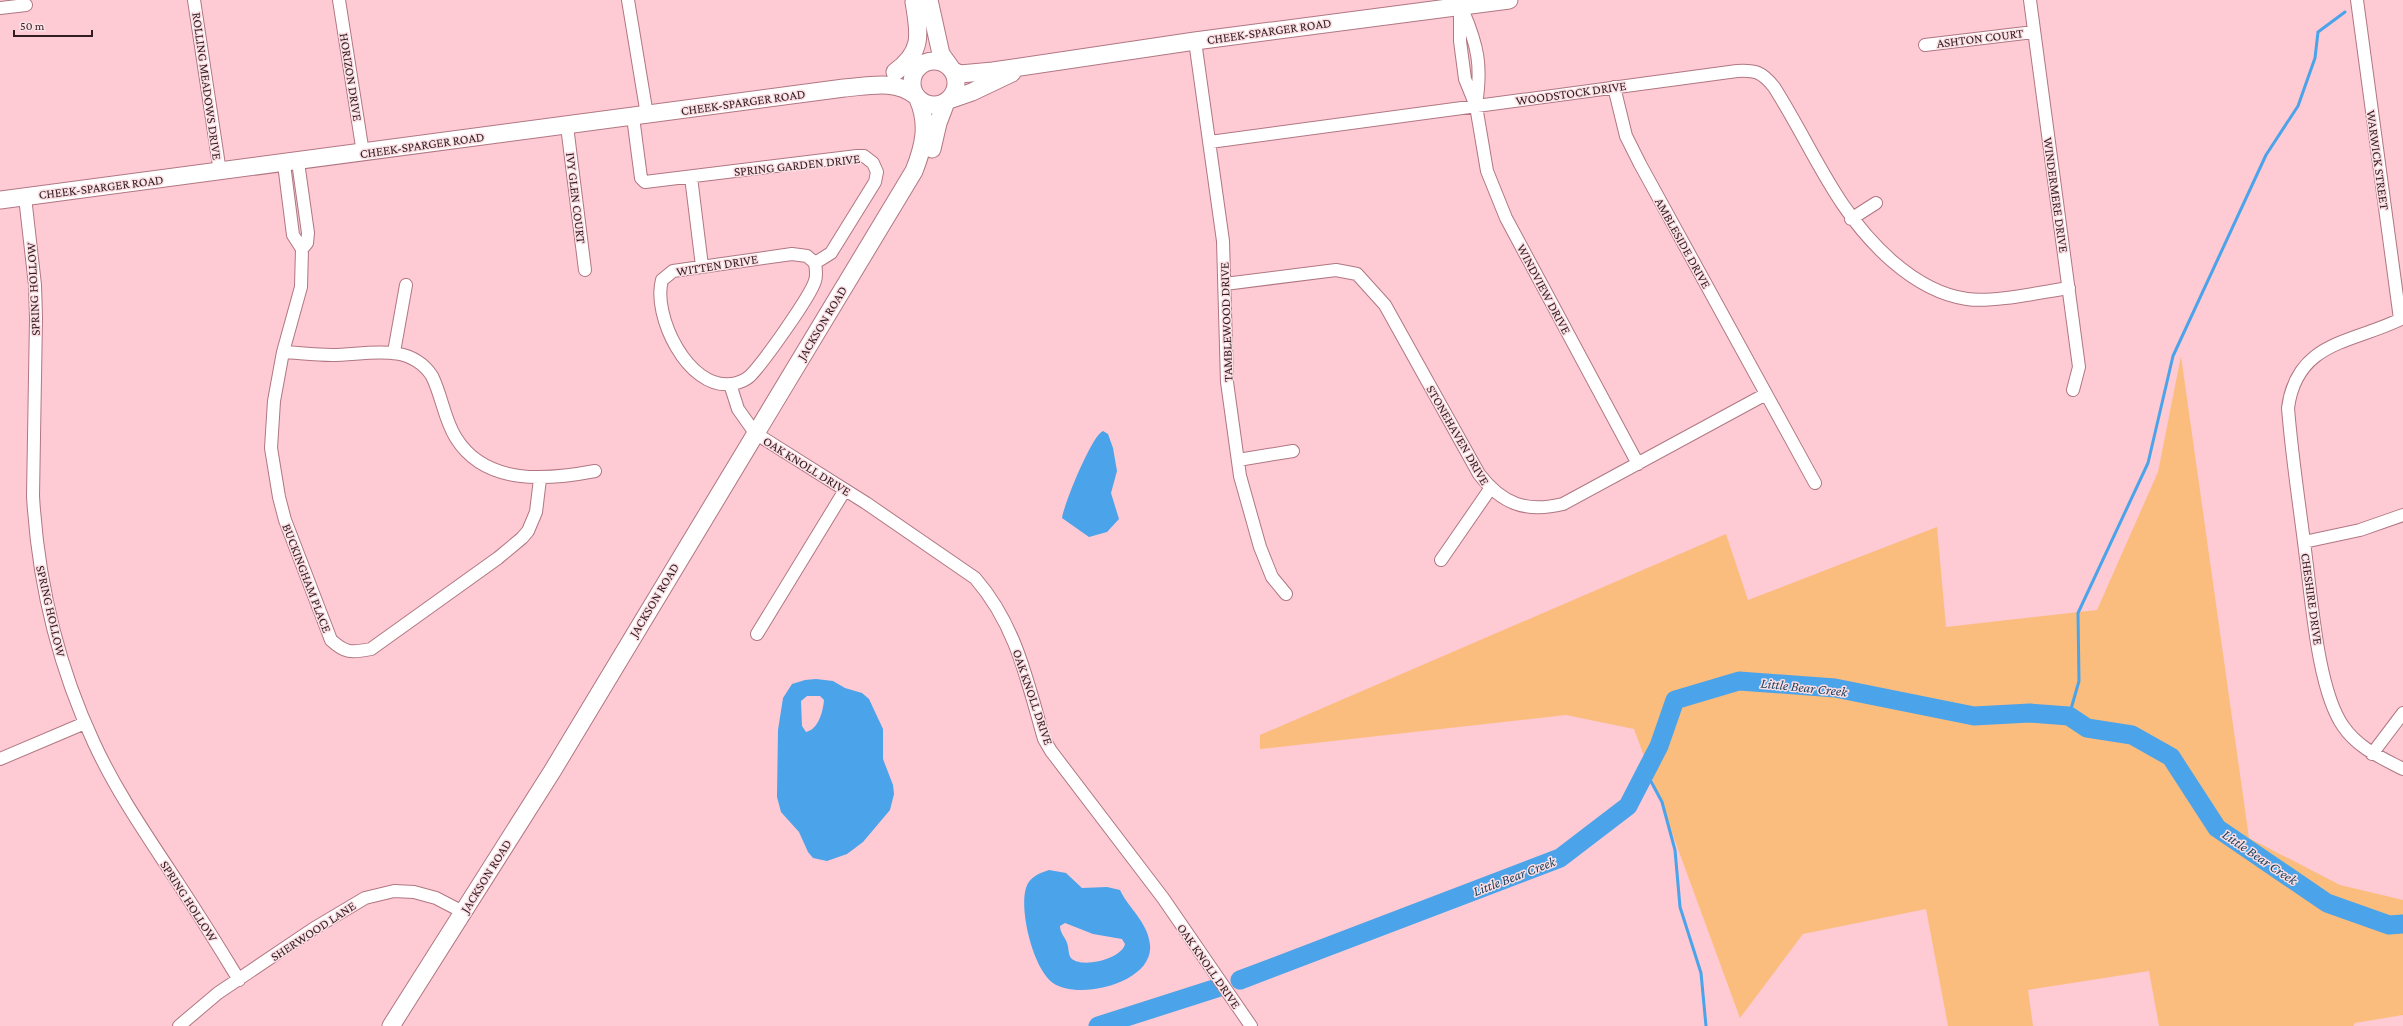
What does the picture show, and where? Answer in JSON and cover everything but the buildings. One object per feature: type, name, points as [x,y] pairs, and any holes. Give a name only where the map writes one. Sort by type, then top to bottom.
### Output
[{"type":"main road","name":"CHEEK-SPARGER ROAD","points":[[952,69],[960,74],[974,73],[1460,3],[1509,0]]},
{"type":"main road","points":[[919,1],[941,54],[956,76],[956,89],[948,101],[934,105],[917,97],[912,84],[913,77],[921,66],[927,39],[919,1]]},
{"type":"main road","points":[[895,72],[908,62],[917,44],[919,1]]},
{"type":"main road","points":[[921,66],[934,61],[940,62],[952,69]]},
{"type":"main road","name":"CHEEK-SPARGER ROAD","points":[[948,101],[972,92],[1028,65]]},
{"type":"main road","name":"CHEEK-SPARGER ROAD","points":[[844,88],[895,72],[921,66]]},
{"type":"main road","name":"CHEEK-SPARGER ROAD","points":[[0,200],[291,163],[844,88],[898,86],[908,89],[917,97]]},
{"type":"main road","name":"JACKSON ROAD","points":[[391,1026],[554,770],[755,433],[914,171],[921,153],[925,129],[924,111],[917,97]]},
{"type":"main road","name":"JACKSON ROAD","points":[[914,171],[928,157],[933,147],[938,123],[948,101]]},
{"type":"street","name":"ROLLING MEADOWS DRIVE","points":[[194,0],[220,172]]},
{"type":"street","name":"HORIZON DRIVE","points":[[339,0],[362,153]]},
{"type":"street","points":[[628,0],[640,116]]},
{"type":"street","name":"WINDERMERE DRIVE","points":[[2030,0],[2079,367],[2073,390]]},
{"type":"street","name":"WARWICK STREET","points":[[2357,0],[2401,318]]},
{"type":"street","name":"WINDVIEW DRIVE","points":[[1460,3],[1460,41],[1465,79],[1476,106],[1487,171],[1506,218],[1638,464]]},
{"type":"street","points":[[0,8],[26,4]]},
{"type":"street","name":"ASHTON COURT","points":[[1925,45],[2034,32]]},
{"type":"street","name":"TAMBLEWOOD DRIVE","points":[[1195,41],[1223,241],[1227,382],[1238,460],[1247,507],[1260,547],[1272,578],[1286,594]]},
{"type":"street","name":"WOODSTOCK DRIVE","points":[[1210,142],[1614,87],[1754,70],[1767,78],[1774,87],[1838,200],[1851,219],[1865,235],[1907,275],[1948,295],[1968,299],[1992,298],[2069,288]]},
{"type":"street","name":"AMBLESIDE DRIVE","points":[[1614,87],[1626,136],[1640,164],[1815,484]]},
{"type":"street","name":"SPRING GARDEN DRIVE","points":[[640,116],[642,181],[691,177],[857,156],[869,159],[876,167],[875,182],[831,253],[826,258],[815,263]]},
{"type":"street","name":"IVY GLEN COURT","points":[[567,126],[584,270]]},
{"type":"street","name":"BUCKINGHAM PLACE","points":[[291,163],[308,233],[307,243],[302,249],[301,287],[283,352],[274,401],[271,448],[278,497],[331,640],[343,650],[357,652],[371,649],[498,558],[528,531],[536,512],[540,478]]},
{"type":"street","points":[[691,177],[702,266]]},
{"type":"street","name":"SPRING HOLLOW","points":[[25,197],[35,292],[33,496],[37,546],[60,655],[85,723],[130,811],[239,980]]},
{"type":"street","points":[[1851,219],[1876,203]]},
{"type":"street","name":"WITTEN DRIVE","points":[[730,384],[712,382],[695,370],[676,347],[667,326],[660,293],[662,280],[674,271],[792,254],[807,256],[815,263]]},
{"type":"street","points":[[755,433],[738,409],[730,384],[750,376],[809,294],[815,281],[815,263]]},
{"type":"street","name":"STONEHAVEN DRIVE","points":[[1225,284],[1336,270],[1357,274],[1385,305],[1478,474],[1490,489],[1514,504],[1536,508],[1546,508],[1562,504],[1766,394]]},
{"type":"street","points":[[394,352],[406,285]]},
{"type":"street","name":"CHESHIRE DRIVE","points":[[2401,318],[2353,337],[2315,356],[2293,383],[2288,408],[2290,441],[2321,660],[2330,696],[2342,725],[2351,737],[2364,750],[2403,769]]},
{"type":"street","points":[[283,352],[333,355],[378,351],[394,352],[412,359],[428,369],[436,384],[445,417],[453,432],[474,458],[495,471],[540,478],[568,476],[595,471]]},
{"type":"street","name":"OAK KNOLL DRIVE","points":[[755,433],[846,490],[975,578],[989,594],[1010,630],[1044,739],[1051,751],[1163,898],[1251,1026]]},
{"type":"street","points":[[1238,460],[1293,451]]},
{"type":"street","points":[[1441,560],[1490,489]]},
{"type":"street","points":[[756,634],[846,490]]},
{"type":"street","points":[[2304,542],[2360,530],[2389,522],[2403,515]]},
{"type":"street","points":[[2372,754],[2403,713]]},
{"type":"street","points":[[0,759],[85,723]]},
{"type":"street","name":"SHERWOOD LANE","points":[[179,1026],[218,993],[344,910],[365,898],[381,893],[414,892],[436,898],[463,912]]},
{"type":"shaded area","points":[[2181,356],[2249,838],[2340,885],[2403,900],[2403,1015],[2355,1023],[2353,1026],[2159,1026],[2149,971],[2028,990],[2033,1026],[1948,1026],[1926,909],[1803,934],[1740,1018],[1634,729],[1566,715],[1260,749],[1260,735],[1726,534],[1748,600],[1937,527],[1946,627],[2097,610],[2158,472]]},
{"type":"water","points":[[1103,431],[1108,434],[1113,448],[1117,471],[1111,493],[1119,519],[1107,532],[1089,537],[1062,518],[1073,485],[1092,444],[1098,435]]},
{"type":"water","points":[[816,679],[833,681],[845,688],[862,693],[869,699],[883,729],[883,759],[893,785],[894,794],[890,810],[863,842],[847,854],[827,861],[813,858],[808,852],[799,832],[781,812],[777,797],[778,730],[783,698],[792,684],[805,680]],"holes":[[[807,696],[820,696],[824,700],[820,719],[814,727],[806,732],[802,726],[801,701]]]},
{"type":"water","points":[[1049,870],[1066,873],[1082,888],[1107,887],[1120,890],[1142,922],[1149,937],[1150,945],[1148,958],[1140,970],[1128,978],[1112,985],[1096,989],[1079,990],[1065,988],[1053,983],[1046,976],[1039,965],[1029,938],[1024,910],[1024,898],[1027,884],[1035,876]],"holes":[[[1065,923],[1093,934],[1122,939],[1125,944],[1117,954],[1109,958],[1101,961],[1083,963],[1071,958],[1060,926]]]},
{"type":"waterway","points":[[2069,716],[2079,681],[2078,613],[2148,463],[2173,356],[2266,155],[2298,106],[2315,58],[2318,32],[2345,12]]},
{"type":"waterway","name":"Little Bear Creek","points":[[1240,980],[1560,858],[1628,806],[1659,746],[1675,700],[1739,681],[1835,688],[1974,716],[2030,713],[2069,716],[2087,728],[2132,735],[2171,757],[2217,828],[2327,903],[2389,925],[2403,924]]},
{"type":"waterway","points":[[1646,772],[1662,802],[1675,850],[1680,907],[1701,973],[1706,1026]]},
{"type":"waterway","name":"Little Bear Creek","points":[[1098,1026],[1220,987]]}]
